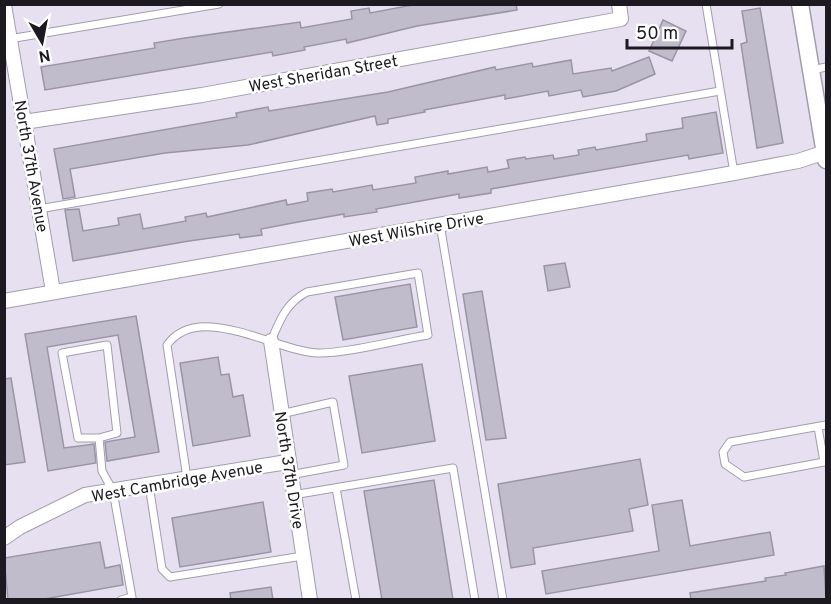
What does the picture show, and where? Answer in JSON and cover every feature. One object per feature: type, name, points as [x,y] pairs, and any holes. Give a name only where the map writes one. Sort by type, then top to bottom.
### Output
[{"type":"street","name":"West Sheridan Street","points":[[24,122],[202,95],[621,19],[619,4]]},
{"type":"street","points":[[800,4],[819,69],[826,155]]},
{"type":"street","name":"North 37th Avenue","points":[[4,5],[7,39],[24,122],[53,291]]},
{"type":"street","name":"West Wilshire Drive","points":[[4,301],[826,155]]},
{"type":"street","name":"North 37th Drive","points":[[271,341],[310,600]]},
{"type":"street","name":"West Cambridge Avenue","points":[[4,538],[20,527],[86,495],[187,478],[289,469]]},
{"type":"lane","points":[[7,39],[219,4]]},
{"type":"lane","points":[[706,4],[734,173]]},
{"type":"lane","points":[[39,209],[720,91]]},
{"type":"lane","points":[[440,224],[503,600]]},
{"type":"lane","points":[[187,478],[167,345],[179,334],[204,326],[216,327],[318,353],[428,335],[418,273],[307,292],[294,298],[284,311],[271,341]]},
{"type":"lane","points":[[107,345],[117,433],[99,438],[78,438],[62,353],[107,345]]},
{"type":"lane","points":[[281,414],[333,402],[344,465],[289,469]]},
{"type":"lane","points":[[818,427],[824,462],[744,477],[725,464],[723,452],[730,442],[826,425]]},
{"type":"lane","points":[[99,438],[102,471],[114,491],[132,597],[121,600]]},
{"type":"lane","points":[[293,495],[453,468],[475,600]]},
{"type":"lane","points":[[149,485],[162,569],[170,577],[303,556]]},
{"type":"lane","points":[[336,488],[356,600]]},
{"type":"building","points":[[418,4],[516,4],[517,10],[417,26],[347,43],[346,39],[273,56],[272,52],[45,90],[41,67],[155,48],[154,43],[300,22],[301,28],[352,19],[351,11],[369,8],[370,13]]},
{"type":"building","points":[[760,8],[783,143],[757,148],[741,44],[747,42],[742,11]]},
{"type":"building","points":[[663,20],[686,31],[672,61],[649,51]]},
{"type":"building","points":[[649,57],[655,74],[616,91],[583,97],[581,90],[549,96],[548,91],[505,99],[505,95],[424,110],[425,112],[388,119],[388,123],[377,125],[375,116],[248,145],[165,153],[70,169],[75,197],[63,199],[54,149],[237,117],[236,113],[268,107],[269,111],[388,92],[495,67],[496,70],[532,63],[533,67],[571,60],[573,74],[611,68],[612,71]]},
{"type":"building","points":[[716,112],[723,153],[689,159],[688,155],[491,189],[491,193],[459,198],[459,194],[376,209],[377,212],[344,217],[344,214],[298,222],[261,229],[262,235],[240,238],[239,234],[73,261],[65,210],[79,209],[83,231],[119,225],[118,218],[140,214],[143,229],[186,221],[185,217],[206,213],[207,217],[286,200],[287,205],[308,201],[307,193],[332,189],[333,192],[372,185],[373,190],[416,183],[415,177],[448,171],[448,174],[487,167],[488,172],[509,168],[507,160],[553,155],[554,159],[579,155],[578,150],[595,147],[596,150],[647,141],[646,134],[683,128],[682,118]]},
{"type":"building","points":[[565,263],[570,287],[548,291],[544,266]]},
{"type":"building","points":[[410,284],[417,327],[343,340],[335,297]]},
{"type":"building","points":[[482,291],[506,438],[486,440],[463,294]]},
{"type":"building","points":[[136,316],[159,452],[107,461],[105,442],[135,437],[118,335],[47,347],[64,448],[94,444],[96,463],[48,471],[25,334]]},
{"type":"building","points":[[218,357],[221,375],[229,374],[233,397],[243,395],[250,436],[193,446],[180,363]]},
{"type":"building","points":[[422,364],[435,441],[362,453],[349,376]]},
{"type":"building","points":[[11,378],[25,462],[4,465],[4,379]]},
{"type":"building","points":[[640,459],[648,505],[629,509],[633,531],[533,548],[535,564],[511,568],[498,484]]},
{"type":"building","points":[[434,480],[453,600],[382,600],[364,491]]},
{"type":"building","points":[[682,500],[690,546],[770,532],[774,555],[546,594],[542,571],[659,551],[652,505]]},
{"type":"building","points":[[263,502],[271,552],[180,567],[172,518]]},
{"type":"building","points":[[100,542],[105,568],[120,565],[123,585],[39,600],[8,600],[4,558]]},
{"type":"building","points":[[824,566],[826,600],[691,600],[690,593],[766,581],[765,578]]},
{"type":"building","points":[[271,587],[273,600],[231,600],[230,593]]}]
